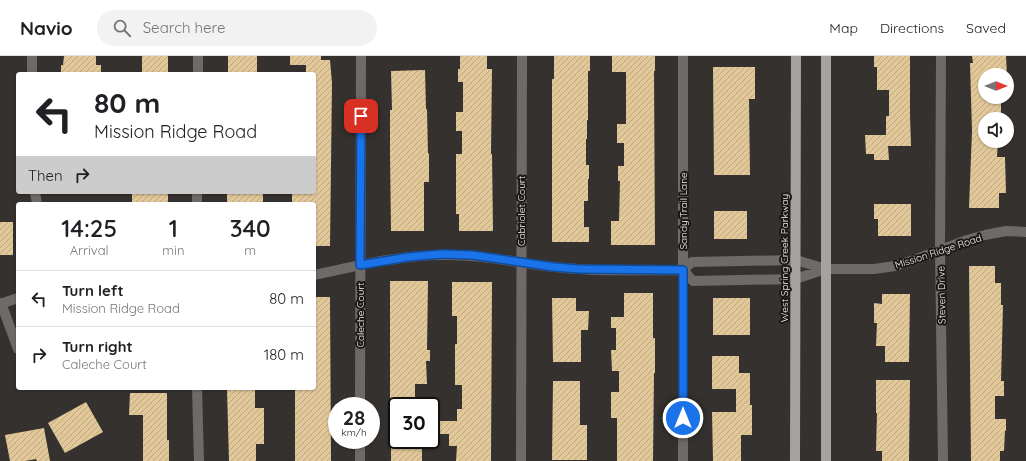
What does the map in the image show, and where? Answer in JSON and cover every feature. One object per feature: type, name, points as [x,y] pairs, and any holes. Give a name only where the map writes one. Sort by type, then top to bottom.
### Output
[{"type":"main road","name":"West Spring Creek Parkway","points":[[795,461],[796,56]]},
{"type":"main road","points":[[826,56],[826,461]]},
{"type":"street","points":[[32,56],[32,72]]},
{"type":"street","points":[[198,56],[198,72]]},
{"type":"street","name":"Caleche Court","points":[[360,397],[361,56]]},
{"type":"street","name":"Cabriolet Court","points":[[520,461],[522,56]]},
{"type":"street","name":"Sandy Trail Lane","points":[[683,56],[683,461]]},
{"type":"street","name":"Steven Drive","points":[[941,56],[940,251],[943,461]]},
{"type":"street","name":"Mission Ridge Road","points":[[316,275],[408,257],[442,254],[472,255],[579,269],[683,270],[692,262],[796,260],[826,269],[881,268],[894,266],[940,251],[966,240],[985,235],[1006,231],[1026,232]]},
{"type":"street","name":"Mission Ridge Road","points":[[683,270],[693,281],[795,279],[826,269]]},
{"type":"street","points":[[16,299],[0,304],[16,344]]},
{"type":"street","points":[[197,390],[199,461]]},
{"type":"street","points":[[360,449],[360,461]]},
{"type":"building","points":[[64,56],[96,56],[96,65],[101,65],[101,72],[61,72],[61,65],[63,65]]},
{"type":"building","points":[[142,56],[168,56],[168,72],[142,72]]},
{"type":"building","points":[[228,56],[257,56],[257,72],[228,72]]},
{"type":"building","points":[[290,56],[321,56],[321,60],[330,60],[332,83],[330,246],[316,246],[316,202],[292,202],[292,194],[316,194],[316,72],[306,72],[306,65],[290,65]]},
{"type":"building","points":[[460,56],[487,56],[487,69],[492,69],[491,154],[493,231],[459,231],[459,214],[456,214],[456,154],[462,154],[462,131],[456,131],[456,112],[463,112],[463,82],[458,82]]},
{"type":"building","points":[[554,56],[590,56],[590,71],[588,71],[588,120],[586,139],[586,165],[589,165],[589,179],[588,201],[584,201],[584,227],[589,227],[589,242],[552,242],[552,79],[554,79]]},
{"type":"building","points":[[612,56],[655,56],[655,245],[611,245],[611,221],[619,221],[620,181],[618,181],[618,166],[624,166],[624,143],[617,143],[617,124],[626,124],[626,72],[612,72]]},
{"type":"building","points":[[874,56],[910,56],[911,146],[888,146],[889,160],[874,160],[874,154],[866,154],[865,135],[886,135],[886,116],[889,116],[889,90],[877,90],[877,67],[874,67]]},
{"type":"building","points":[[972,56],[1006,56],[1007,68],[978,68],[978,104],[1001,104],[1001,112],[978,112],[978,148],[998,148],[997,157],[1005,157],[1006,193],[999,193],[999,208],[969,208],[972,131],[970,63],[973,63]]},
{"type":"building","points":[[713,67],[755,67],[755,99],[749,99],[750,175],[714,175]]},
{"type":"building","points":[[425,70],[429,182],[424,182],[424,231],[391,231],[391,71]]},
{"type":"building","points":[[132,194],[168,194],[168,202],[132,202]]},
{"type":"building","points":[[227,194],[263,194],[263,202],[227,202]]},
{"type":"building","points":[[874,204],[911,204],[911,236],[878,236],[878,219],[874,219]]},
{"type":"building","points":[[714,211],[747,211],[747,239],[714,239]]},
{"type":"building","points":[[0,222],[13,222],[13,255],[0,255]]},
{"type":"building","points":[[969,266],[995,266],[995,283],[1001,283],[1001,305],[1003,305],[1001,381],[1004,381],[1004,396],[995,396],[995,419],[1006,419],[1006,431],[1004,451],[1000,451],[1000,461],[971,461]]},
{"type":"building","points":[[390,281],[428,281],[427,350],[430,350],[430,361],[426,361],[427,384],[415,384],[415,397],[390,397]]},
{"type":"building","points":[[452,282],[492,282],[491,461],[456,461],[457,446],[449,446],[449,434],[440,434],[440,421],[457,421],[457,409],[462,409],[462,385],[455,385],[457,316],[452,316]]},
{"type":"building","points":[[624,293],[653,293],[655,373],[653,461],[617,461],[617,418],[611,418],[611,392],[619,392],[619,371],[612,371],[611,350],[616,350],[616,328],[611,328],[611,317],[624,317]]},
{"type":"building","points":[[882,294],[910,294],[909,362],[885,362],[885,346],[876,346],[877,323],[874,323],[874,303],[882,304]]},
{"type":"building","points":[[316,297],[330,297],[331,397],[328,397],[328,449],[331,449],[331,461],[295,461],[295,390],[316,390]]},
{"type":"building","points":[[552,298],[576,298],[576,311],[589,311],[588,330],[581,330],[581,362],[553,362]]},
{"type":"building","points":[[713,298],[750,298],[750,335],[713,335]]},
{"type":"building","points":[[712,356],[739,356],[739,373],[750,373],[752,435],[741,435],[741,461],[713,461],[712,412],[736,412],[736,389],[712,389]]},
{"type":"building","points":[[876,380],[910,380],[909,461],[882,461],[882,451],[876,451]]},
{"type":"building","points":[[553,381],[580,381],[580,425],[587,425],[587,460],[552,460]]},
{"type":"building","points":[[227,390],[255,390],[255,408],[264,408],[264,444],[256,444],[256,461],[229,461]]},
{"type":"building","points":[[130,393],[167,393],[167,440],[169,440],[169,461],[143,461],[143,415],[129,415]]},
{"type":"building","points":[[86,402],[103,432],[65,453],[48,423]]},
{"type":"building","points":[[44,428],[50,461],[37,461],[36,459],[10,461],[5,435]]},
{"type":"building","points":[[391,449],[422,449],[422,461],[391,461]]},
{"type":"route","points":[[361,116],[360,265],[408,257],[442,254],[472,255],[554,267],[579,269],[683,270],[683,418]]}]
